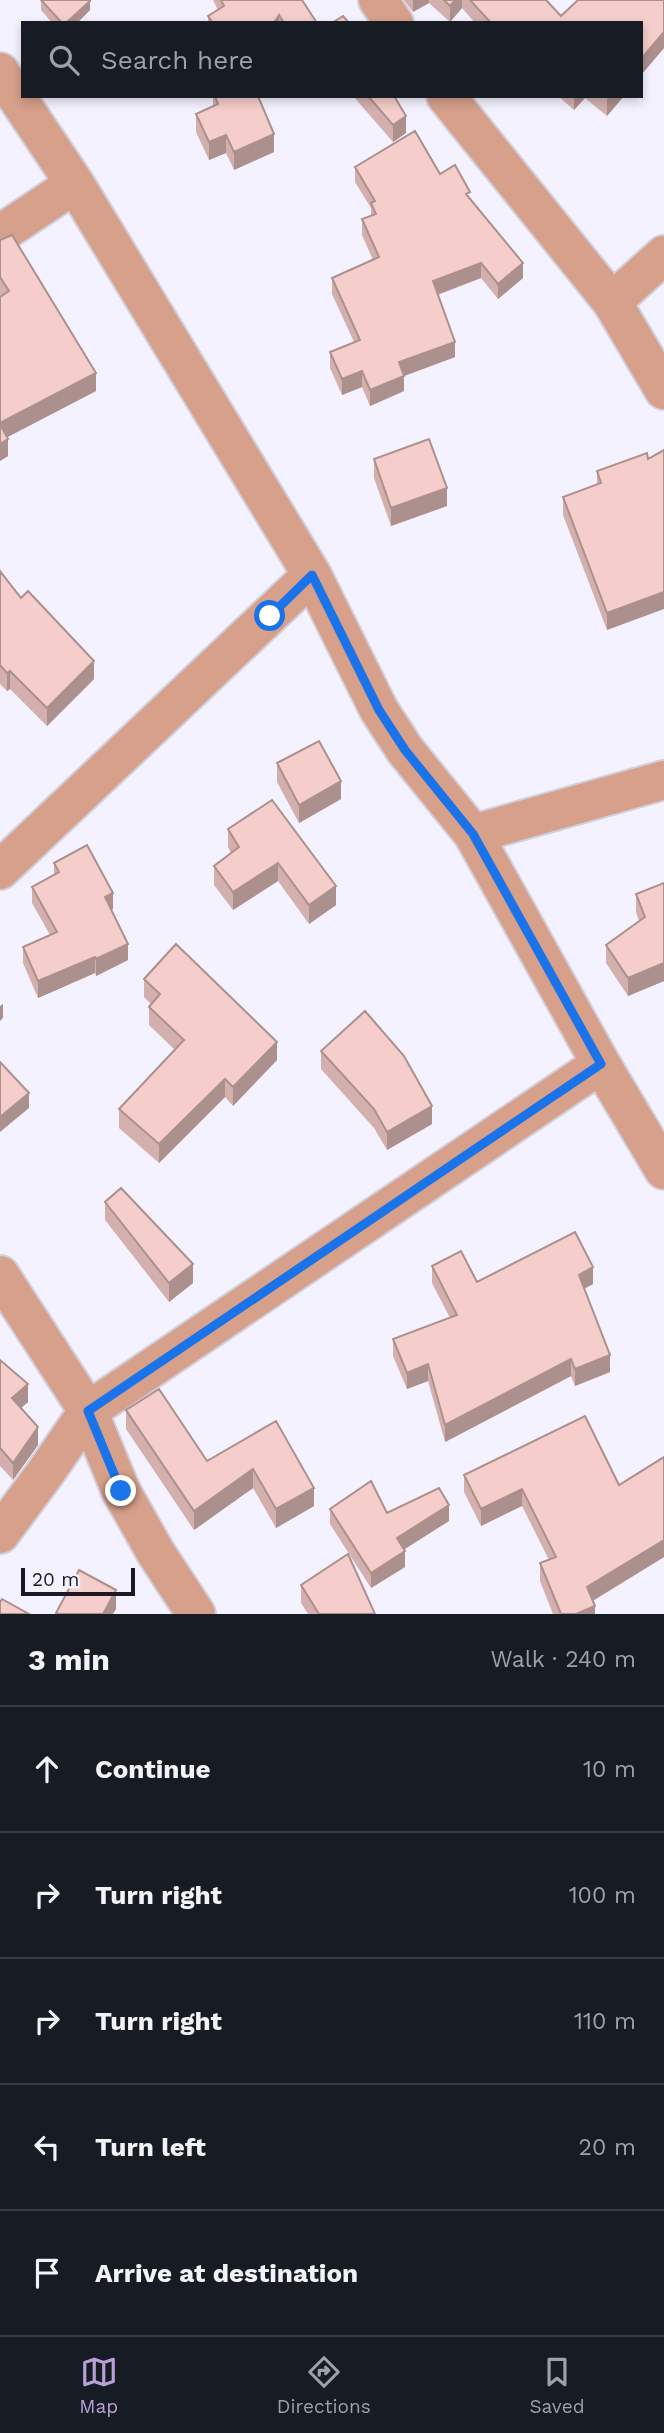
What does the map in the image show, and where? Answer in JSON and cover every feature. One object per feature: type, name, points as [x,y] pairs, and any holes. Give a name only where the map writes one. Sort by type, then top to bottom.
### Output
[{"type":"street","points":[[378,0],[393,21]]},
{"type":"street","points":[[0,72],[75,184],[312,575],[379,710],[405,750],[473,834],[601,1064],[664,1170]]},
{"type":"street","points":[[448,98],[612,302],[664,390]]},
{"type":"street","points":[[0,234],[75,184]]},
{"type":"street","points":[[612,302],[664,255]]},
{"type":"street","points":[[0,870],[312,575]]},
{"type":"street","points":[[473,834],[664,780]]},
{"type":"street","points":[[0,1534],[88,1411],[601,1064]]},
{"type":"street","points":[[0,1275],[88,1411],[121,1491],[156,1553],[196,1614]]},
{"type":"building","points":[[41,0],[90,0],[68,21],[60,21]]},
{"type":"building","points":[[221,0],[302,0],[316,21],[283,21],[279,15],[275,21],[212,21],[208,16],[224,6]]},
{"type":"building","points":[[444,0],[455,0],[450,6]]},
{"type":"building","points":[[470,0],[546,0],[561,16],[578,0],[664,0],[664,32],[643,57],[643,21],[489,21]]},
{"type":"building","points":[[216,98],[259,98],[274,134],[234,152],[226,135],[209,142],[196,114],[218,104]]},
{"type":"building","points":[[370,98],[395,98],[406,116],[393,125]]},
{"type":"building","points":[[415,131],[440,174],[455,165],[470,192],[466,194],[523,263],[498,284],[481,263],[433,281],[455,342],[399,362],[404,376],[370,390],[362,371],[342,379],[330,352],[360,340],[332,278],[379,257],[362,219],[376,214],[371,203],[375,201],[355,167]]},
{"type":"building","points":[[12,235],[96,373],[0,423],[0,297],[9,291],[0,277],[0,240]]},
{"type":"building","points":[[0,424],[8,439],[0,444]]},
{"type":"building","points":[[429,439],[447,488],[391,508],[374,459]]},
{"type":"building","points":[[664,450],[664,592],[607,613],[563,497],[601,483],[597,471],[647,453],[648,459]]},
{"type":"building","points":[[0,571],[21,598],[28,591],[94,661],[47,708],[10,671],[7,673],[0,665]]},
{"type":"building","points":[[319,741],[341,781],[299,805],[277,763]]},
{"type":"building","points":[[272,800],[336,886],[309,905],[278,863],[233,892],[214,866],[239,847],[228,829]]},
{"type":"building","points":[[87,845],[113,893],[105,897],[128,944],[38,981],[23,947],[57,932],[32,887],[59,872],[54,863]]},
{"type":"building","points":[[664,883],[664,963],[628,978],[606,945],[645,917],[636,894]]},
{"type":"building","points":[[176,944],[277,1042],[233,1087],[225,1079],[159,1144],[119,1109],[184,1040],[149,1007],[160,994],[144,979]]},
{"type":"building","points":[[365,1011],[404,1056],[432,1106],[387,1132],[374,1109],[321,1051]]},
{"type":"building","points":[[0,1062],[29,1093],[0,1117]]},
{"type":"building","points":[[121,1188],[193,1264],[169,1283],[105,1202]]},
{"type":"building","points":[[575,1232],[593,1267],[579,1275],[610,1355],[575,1369],[571,1359],[445,1425],[428,1364],[407,1373],[393,1339],[457,1315],[432,1266],[461,1251],[477,1282]]},
{"type":"building","points":[[0,1360],[28,1384],[12,1398],[38,1427],[13,1463],[0,1448]]},
{"type":"building","points":[[159,1389],[207,1461],[276,1421],[314,1488],[276,1509],[253,1469],[194,1511],[126,1410]]},
{"type":"building","points":[[585,1416],[619,1485],[664,1457],[664,1540],[587,1587],[595,1606],[576,1614],[561,1614],[540,1563],[556,1557],[522,1489],[481,1509],[464,1475]]},
{"type":"building","points":[[371,1481],[387,1513],[439,1488],[449,1505],[397,1538],[405,1551],[371,1573],[330,1509]]},
{"type":"building","points":[[348,1554],[375,1614],[319,1614],[301,1585]]},
{"type":"building","points":[[79,1570],[116,1590],[103,1614],[56,1613]]},
{"type":"building","points":[[2,1599],[29,1614],[0,1614]]},
{"type":"route","points":[[121,1491],[88,1411],[601,1064],[473,834],[405,750],[379,710],[312,575],[270,616]]}]
